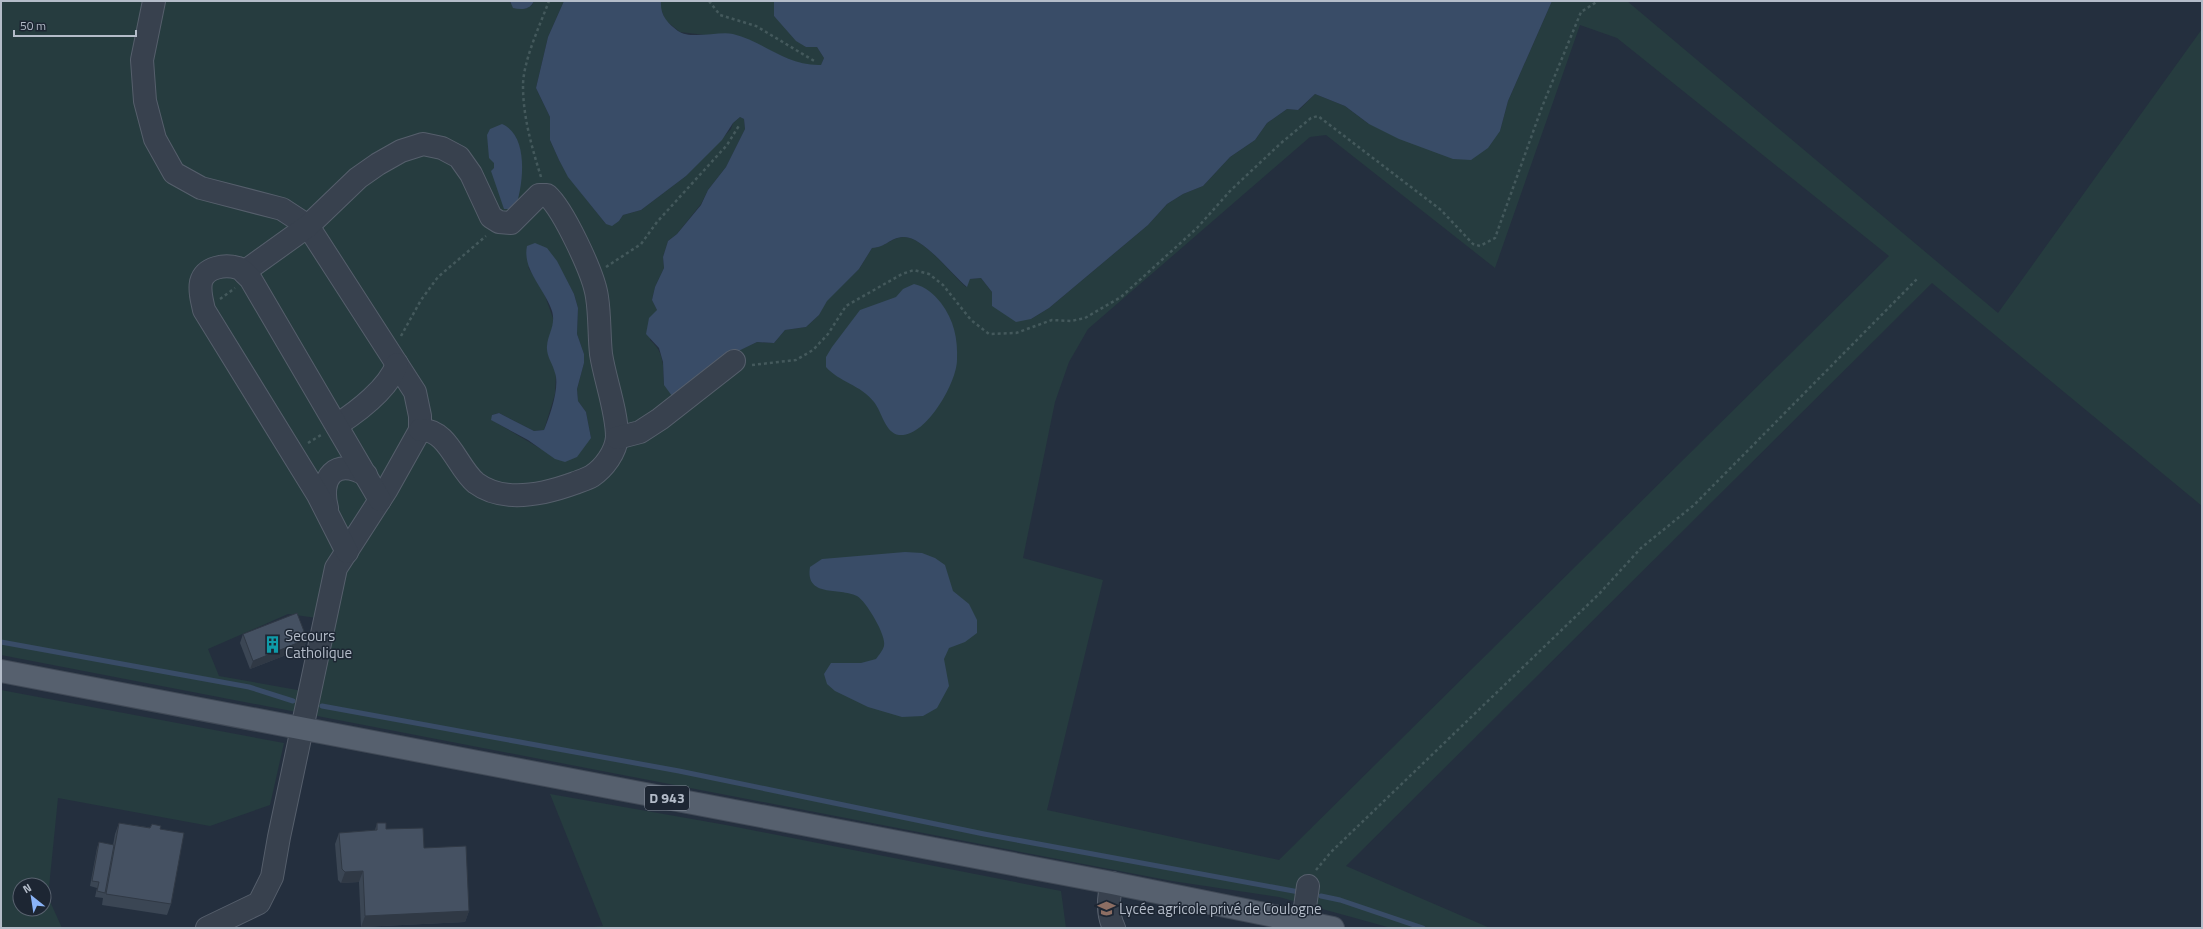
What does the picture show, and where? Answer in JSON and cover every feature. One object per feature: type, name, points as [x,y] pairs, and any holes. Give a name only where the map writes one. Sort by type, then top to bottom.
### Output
[{"type":"main road","name":"D 943","points":[[1,671],[1112,883],[1308,925],[1333,928]]},
{"type":"street","points":[[154,1],[142,60],[144,101],[155,139],[174,173],[200,188],[282,209],[308,226],[415,392],[420,416],[429,433],[475,482],[488,490],[513,494],[539,494],[591,477],[608,461],[617,438],[601,353],[601,325],[597,294],[571,232],[554,200],[547,195],[539,195],[511,223],[498,222],[491,217],[471,174],[459,157],[442,148],[423,144],[401,151],[373,167],[358,178],[308,226],[247,275]]},
{"type":"street","points":[[347,552],[328,514],[293,453],[204,310],[200,296],[201,280],[212,268],[225,266],[240,268],[247,275],[380,500]]},
{"type":"street","points":[[337,425],[355,414],[392,376],[394,360]]},
{"type":"street","points":[[617,438],[640,432],[660,419],[734,361]]},
{"type":"street","points":[[207,928],[259,902],[272,877],[336,568],[380,500],[429,433]]},
{"type":"street","points":[[328,514],[324,496],[324,484],[330,475],[342,468],[354,468],[366,475]]},
{"type":"street","points":[[1112,883],[1108,899],[1109,914],[1114,928]]},
{"type":"street","points":[[1308,886],[1306,907],[1308,925]]},
{"type":"path","points":[[547,195],[526,119],[523,85],[532,45],[549,1]]},
{"type":"path","points":[[709,1],[720,15],[756,26],[816,62]]},
{"type":"path","points":[[734,361],[742,366],[796,360],[813,350],[828,334],[846,306],[902,274],[914,270],[929,274],[943,286],[971,320],[989,334],[1016,333],[1052,320],[1071,321],[1084,318],[1121,297],[1197,228],[1231,190],[1281,143],[1311,118],[1318,116],[1441,210],[1473,244],[1480,246],[1495,238],[1542,107],[1581,12],[1598,1]]},
{"type":"path","points":[[590,275],[611,265],[641,244],[657,222],[727,145],[740,124]]},
{"type":"path","points":[[394,360],[404,328],[421,300],[438,277],[483,238],[511,223]]},
{"type":"path","points":[[204,310],[247,275]]},
{"type":"path","points":[[1308,886],[1313,873],[1331,852],[1599,594],[1641,548],[1694,505],[1917,279]]},
{"type":"path","points":[[293,453],[337,425]]},
{"type":"green space","points":[[1,1],[510,1],[510,3],[525,9],[532,5],[534,1],[564,1],[548,37],[536,88],[550,117],[550,140],[559,160],[569,177],[606,224],[619,221],[623,215],[641,210],[686,176],[731,129],[733,123],[740,117],[744,119],[745,129],[726,167],[708,190],[701,204],[677,234],[668,241],[663,257],[664,268],[655,287],[652,300],[657,310],[650,340],[661,355],[664,385],[757,342],[774,343],[785,330],[806,327],[819,315],[826,301],[859,269],[872,248],[903,237],[911,238],[928,249],[966,287],[970,279],[981,278],[992,292],[992,306],[1031,319],[1049,308],[1148,225],[1167,204],[1183,194],[1203,186],[1230,157],[1255,140],[1267,123],[1287,109],[1299,110],[1315,94],[1345,106],[1369,124],[1500,131],[1508,101],[1552,1],[1627,1],[1998,313],[2202,29],[2202,506],[1932,283],[1346,866],[1490,928],[1391,928],[1279,897],[1172,881],[1,655]],"holes":[[[1580,25],[1617,38],[1889,256],[1279,860],[1047,810],[1103,580],[1023,558],[1055,402],[1069,362],[1088,329],[1310,137],[1326,135],[1495,268]],[[528,267],[565,278],[574,294],[578,308],[577,334],[584,354],[584,363],[577,389],[578,401],[586,412],[591,438],[541,449],[492,420],[492,415],[499,413],[534,431],[544,430],[555,394],[556,374],[547,347],[554,321],[544,293]],[[288,614],[317,618],[303,691],[219,676],[208,649]]]},
{"type":"green space","points":[[661,1],[774,1],[774,16],[806,47],[817,47],[824,58],[821,66],[804,66],[732,34],[705,35],[680,32],[665,20],[661,9]]},
{"type":"green space","points":[[1,690],[284,743],[270,805],[210,826],[58,798],[50,877],[12,877],[12,917],[52,917],[52,906],[62,928],[1,928]]},
{"type":"green space","points":[[550,794],[726,825],[1061,891],[1066,928],[581,928],[603,926]]},
{"type":"water","points":[[510,1],[534,1],[528,8],[519,9],[513,8]]},
{"type":"water","points":[[564,1],[661,1],[663,15],[665,18],[674,28],[683,34],[733,34],[755,42],[797,62],[821,65],[824,58],[817,47],[806,47],[796,41],[774,16],[774,1],[1552,1],[1508,101],[1500,131],[1488,148],[1471,160],[1453,159],[1399,139],[1369,124],[1345,106],[1315,94],[1298,110],[1287,109],[1267,123],[1255,140],[1230,157],[1203,186],[1183,194],[1167,204],[1148,225],[1049,308],[1031,319],[1016,322],[992,306],[992,292],[981,278],[970,279],[967,287],[919,242],[911,238],[898,238],[881,246],[872,248],[859,269],[827,301],[819,315],[806,327],[785,330],[774,343],[757,342],[724,358],[672,396],[664,385],[663,362],[659,348],[646,334],[649,318],[657,310],[652,300],[655,287],[664,268],[663,257],[668,241],[677,234],[701,205],[708,190],[726,167],[745,129],[744,119],[740,117],[733,123],[722,140],[686,176],[641,210],[623,215],[619,221],[612,226],[606,224],[568,177],[559,160],[550,140],[550,117],[536,88],[548,37]]},
{"type":"water","points":[[502,124],[511,130],[517,139],[521,150],[522,176],[515,209],[504,209],[491,171],[494,168],[494,163],[489,158],[487,135],[490,129]]},
{"type":"water","points":[[535,243],[547,248],[557,261],[574,294],[578,308],[577,334],[584,354],[584,363],[577,389],[578,401],[586,412],[591,438],[577,457],[565,462],[555,459],[528,440],[491,420],[492,415],[499,413],[534,431],[544,430],[554,402],[556,379],[547,350],[553,316],[549,303],[531,271],[526,255],[527,246]]},
{"type":"water","points":[[914,284],[932,293],[941,303],[949,316],[956,337],[957,360],[956,370],[952,381],[938,407],[919,428],[909,434],[899,435],[890,430],[884,422],[877,406],[869,396],[857,387],[831,372],[826,367],[826,357],[860,310],[896,297],[903,289]]},
{"type":"water","points":[[905,552],[922,553],[935,558],[945,565],[953,591],[969,604],[977,620],[977,633],[965,642],[949,648],[944,659],[949,686],[937,708],[923,716],[902,717],[868,707],[835,691],[827,684],[824,674],[831,663],[861,663],[876,659],[884,646],[884,641],[875,619],[861,599],[850,593],[825,590],[818,587],[813,583],[810,577],[810,567],[822,559]]},
{"type":"building","name":"Secours Catholique","points":[[297,613],[307,639],[253,661],[243,634]]},
{"type":"building","points":[[119,823],[150,828],[152,824],[161,826],[160,829],[184,833],[171,904],[106,894]]},
{"type":"building","points":[[377,823],[386,823],[386,829],[423,828],[424,848],[466,846],[469,911],[365,916],[363,871],[345,872],[342,869],[339,833],[377,830]]},
{"type":"building","points":[[99,842],[114,845],[105,893],[97,891],[99,882],[92,881]]},
{"type":"waterway","points":[[1,642],[249,687],[293,701]]},
{"type":"waterway","points":[[322,706],[679,771],[984,834],[1299,892]]},
{"type":"waterway","points":[[1321,896],[1340,900],[1423,928]]},
{"type":"place","name":"Secours Catholique","points":[[272,645]]},
{"type":"place","name":"Lycée agricole privé de Coulogne","points":[[1106,909]]}]
